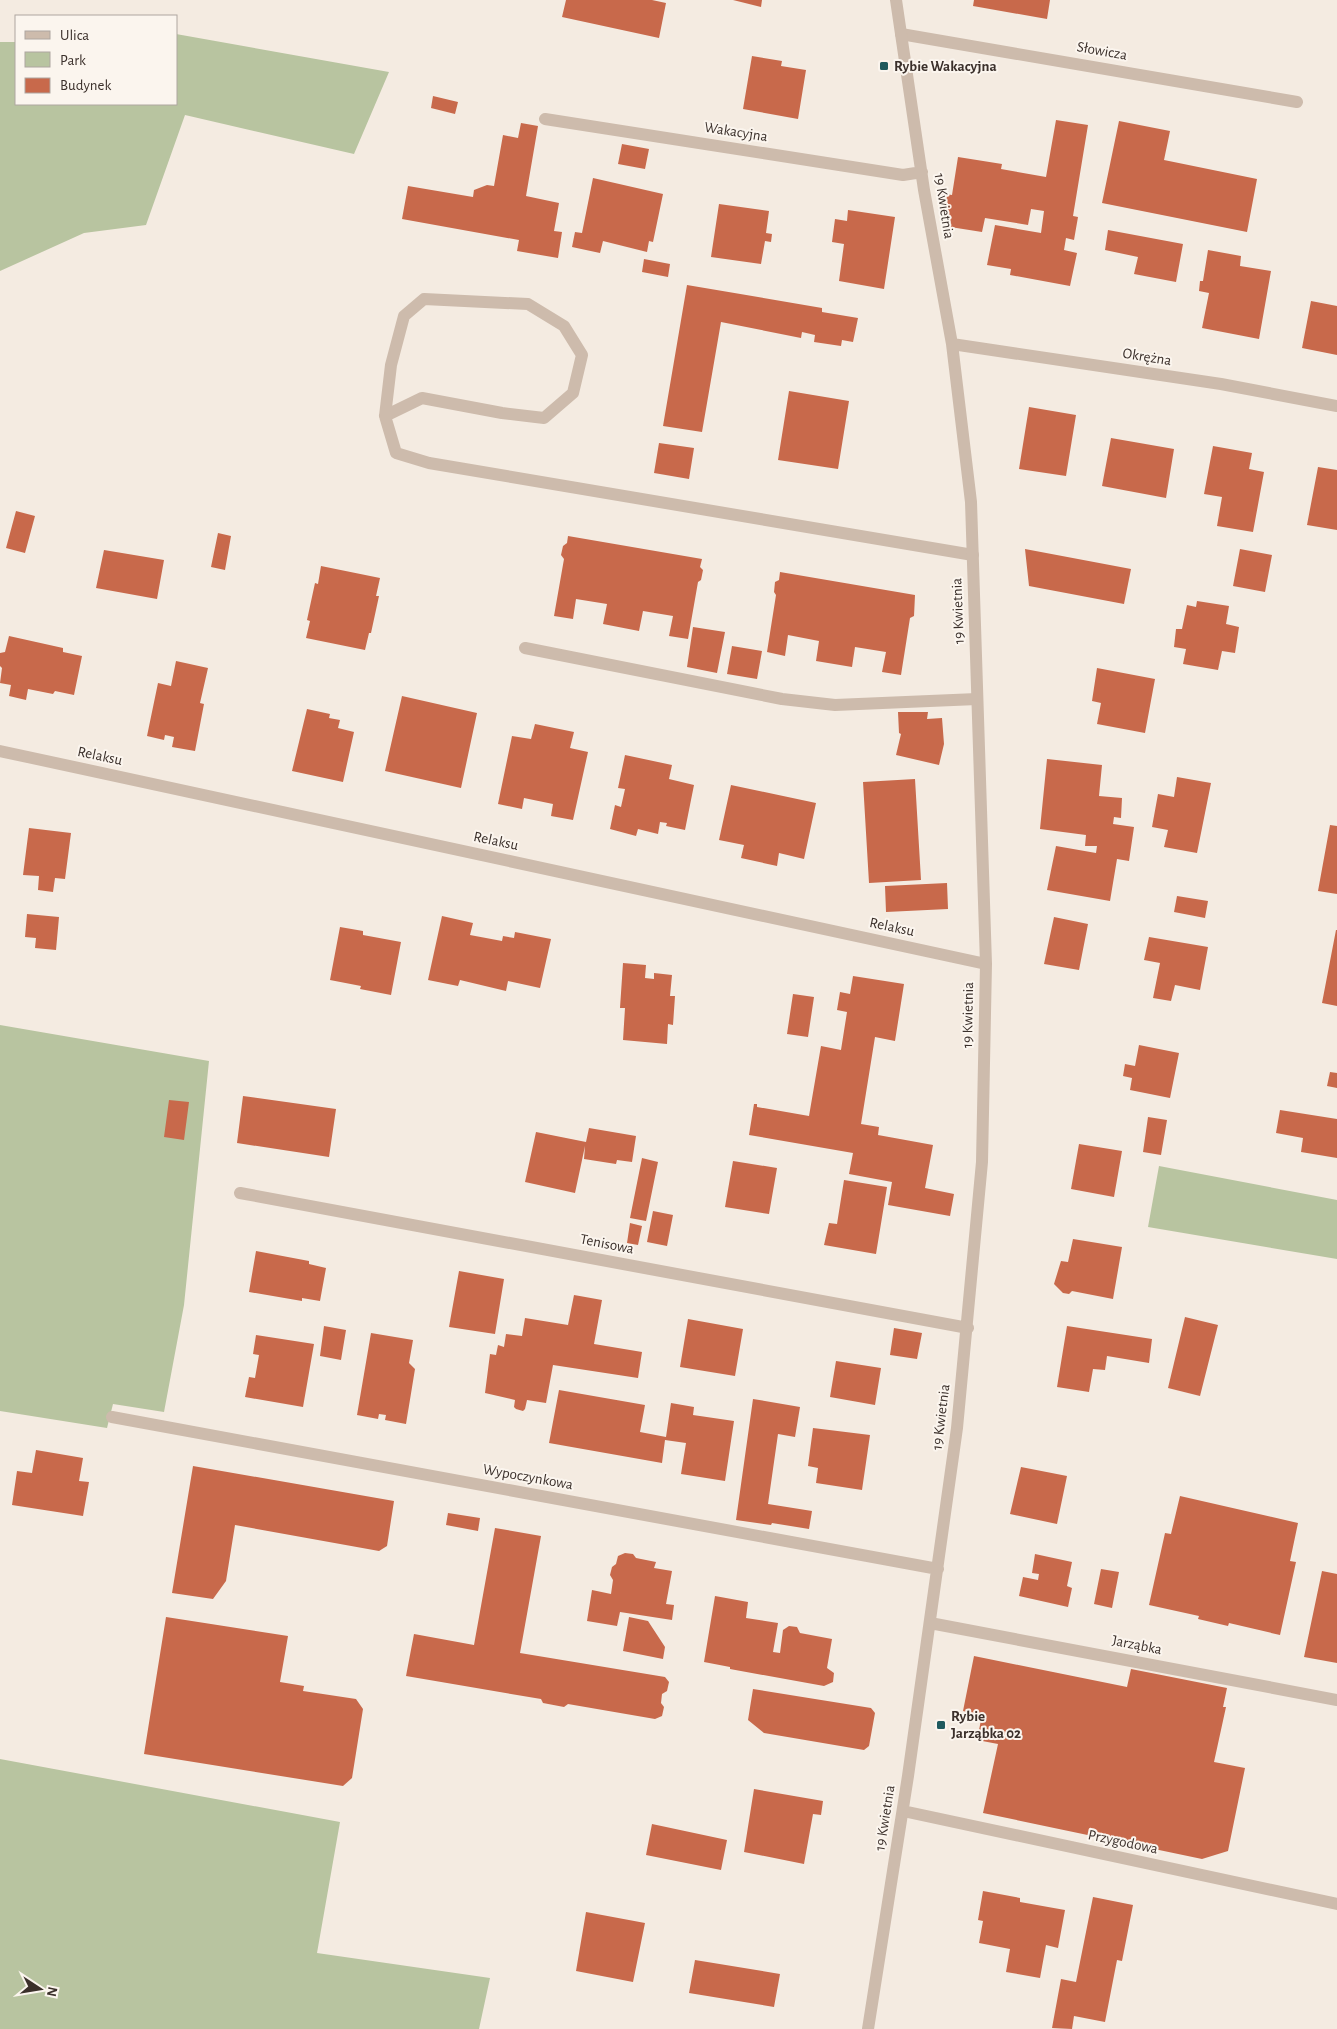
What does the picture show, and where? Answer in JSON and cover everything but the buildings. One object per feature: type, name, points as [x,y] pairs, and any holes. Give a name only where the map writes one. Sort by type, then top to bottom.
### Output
[{"type":"street","name":"19 Kwietnia","points":[[868,2029],[903,1811],[957,1428],[968,1328],[982,1162],[986,964],[971,502],[952,344],[922,172],[896,0]]},
{"type":"street","name":"Słowicza","points":[[901,34],[1297,102]]},
{"type":"street","name":"Wakacyjna","points":[[545,119],[902,175],[922,172]]},
{"type":"street","points":[[385,416],[422,398],[502,413],[544,418],[573,393],[582,355],[564,326],[528,304],[424,299],[404,316],[391,365],[385,416],[396,453],[429,463],[973,555]]},
{"type":"street","name":"Okrężna","points":[[952,344],[1221,384],[1337,406]]},
{"type":"street","points":[[524,648],[782,699],[835,705],[977,699]]},
{"type":"street","name":"Relaksu","points":[[0,751],[986,964]]},
{"type":"street","name":"Tenisowa","points":[[240,1193],[968,1328]]},
{"type":"street","name":"Wypoczynkowa","points":[[112,1417],[938,1569]]},
{"type":"street","name":"Jarząbka","points":[[930,1623],[1337,1700]]},
{"type":"street","name":"Przygodowa","points":[[903,1811],[1337,1904]]},
{"type":"green space","points":[[178,34],[389,72],[354,154],[185,115],[146,225],[84,233],[0,271],[0,42],[15,42],[15,105],[178,105]]},
{"type":"green space","points":[[0,1025],[209,1061],[184,1305],[164,1412],[113,1404],[107,1428],[0,1411]]},
{"type":"green space","points":[[1159,1166],[1337,1200],[1337,1259],[1148,1227]]},
{"type":"green space","points":[[0,1759],[340,1822],[317,1953],[490,1978],[479,2029],[0,2029]]},
{"type":"place","name":"Rybie Wakacyjna","points":[[884,66]]},
{"type":"place","name":"Rybie Jarząbka 02","points":[[941,1725]]}]
